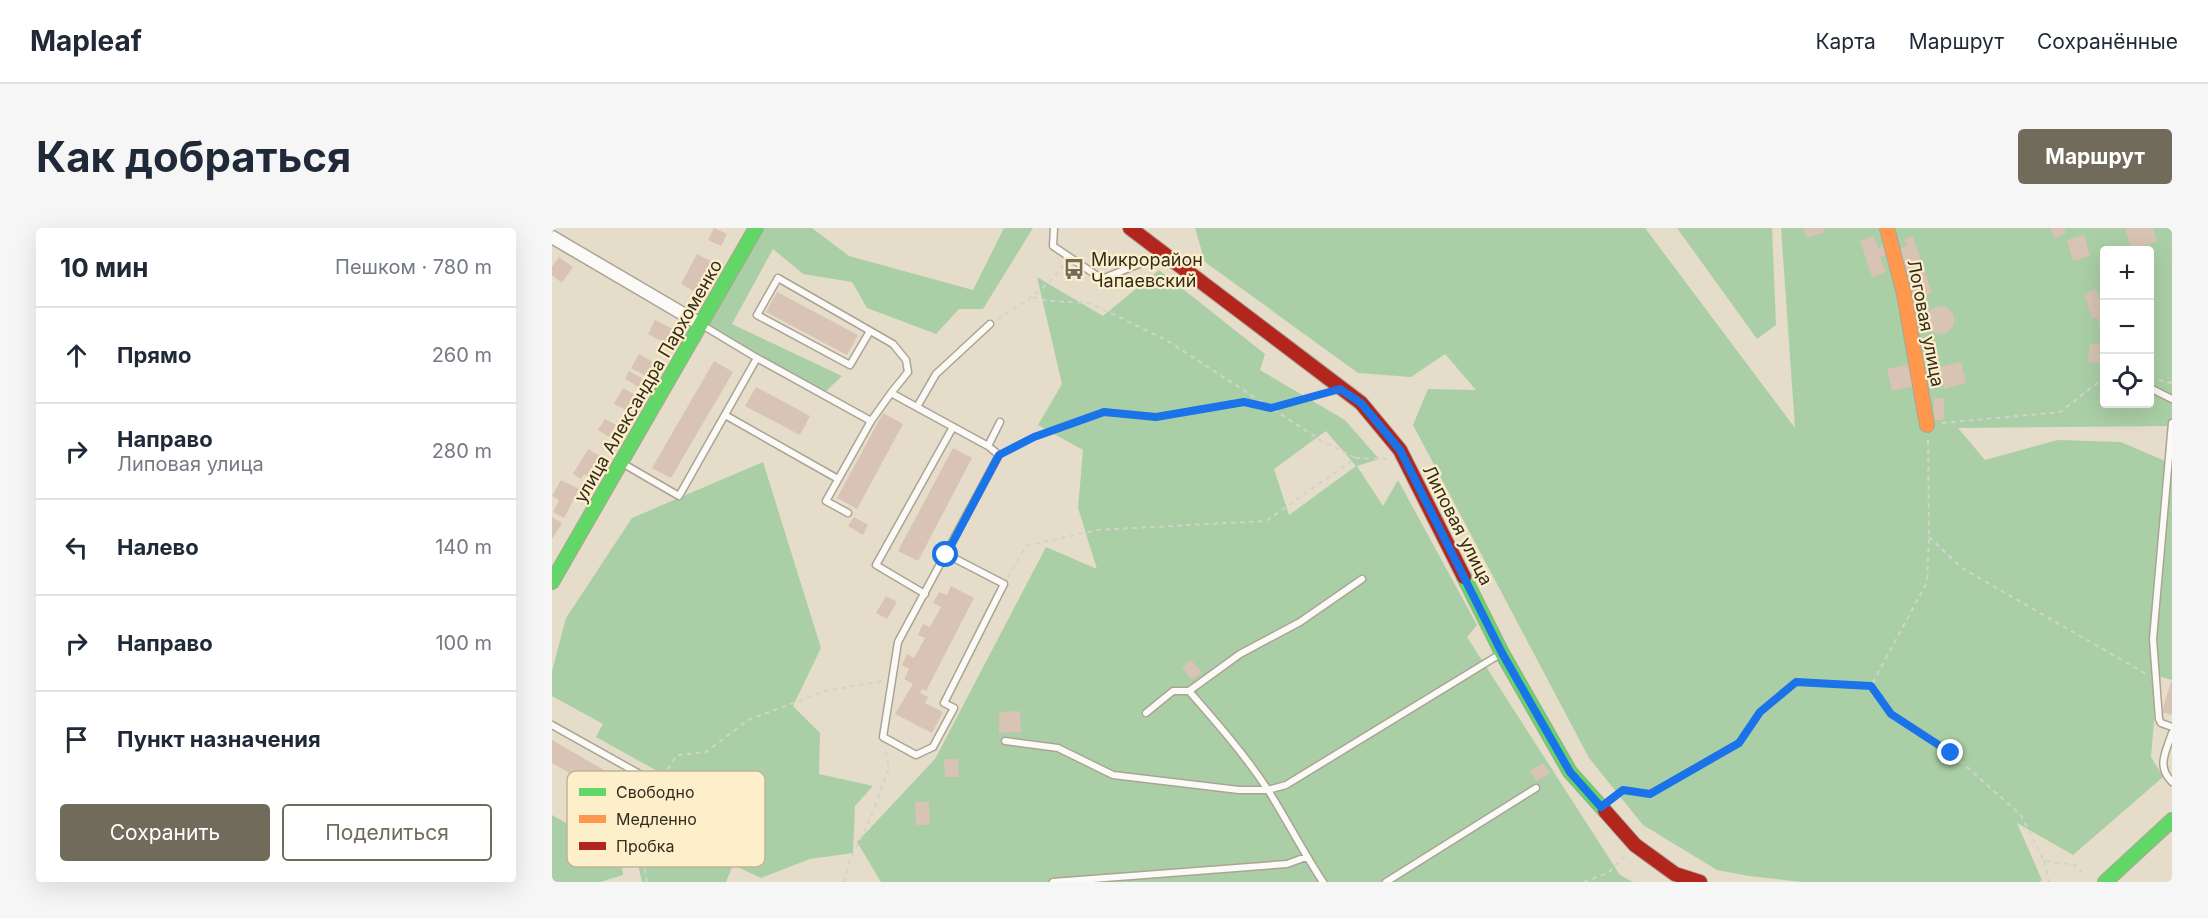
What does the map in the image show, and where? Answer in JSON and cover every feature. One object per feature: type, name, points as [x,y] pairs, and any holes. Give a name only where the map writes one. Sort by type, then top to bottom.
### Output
[{"type":"street","name":"улица Александра Пархоменко","points":[[552,582],[756,228]]},
{"type":"street","name":"Липовая улица","points":[[1130,228],[1361,403],[1400,450],[1502,653],[1570,772],[1635,845],[1675,874],[1700,882]]},
{"type":"street","name":"Логовая улица","points":[[1887,228],[1904,294],[1927,424]]},
{"type":"street","points":[[552,237],[702,325]]},
{"type":"street","points":[[2105,882],[2172,820]]},
{"type":"lane","points":[[1054,228],[1053,246],[1102,279],[1166,254]]},
{"type":"lane","points":[[848,513],[826,501],[871,421],[908,372],[906,360],[893,344],[778,278],[757,315],[850,365],[870,331]]},
{"type":"lane","points":[[917,407],[936,374],[990,324]]},
{"type":"lane","points":[[702,325],[871,421]]},
{"type":"lane","points":[[621,463],[679,496],[757,358]]},
{"type":"lane","points":[[2154,390],[2172,399]]},
{"type":"lane","points":[[891,393],[988,446],[999,455],[898,642],[883,737],[916,755],[933,747],[954,708],[944,703],[1004,584],[946,555]]},
{"type":"lane","points":[[725,415],[838,479]]},
{"type":"lane","points":[[988,446],[1000,422]]},
{"type":"lane","points":[[2172,423],[2153,639],[2159,719],[2162,723],[2172,727]]},
{"type":"lane","points":[[925,594],[876,565],[953,427]]},
{"type":"lane","points":[[1146,713],[1173,691],[1189,691],[1240,654],[1300,622],[1362,579]]},
{"type":"lane","points":[[1005,741],[1058,748],[1113,775],[1239,790],[1268,790],[1286,785],[1502,653]]},
{"type":"lane","points":[[1189,691],[1233,742],[1268,790],[1323,882]]},
{"type":"lane","points":[[552,724],[634,771]]},
{"type":"lane","points":[[2172,733],[2163,772],[2172,782]]},
{"type":"lane","points":[[1386,882],[1536,788]]},
{"type":"lane","points":[[1053,882],[1287,864],[1306,857]]},
{"type":"path","points":[[990,324],[1033,297],[1057,274],[1069,256]]},
{"type":"path","points":[[1033,297],[1048,301],[1090,303],[1166,340],[1322,441],[1356,458],[1389,459]]},
{"type":"path","points":[[2154,379],[2172,383]]},
{"type":"path","points":[[1871,686],[1927,582],[1929,537],[1927,424],[2060,412],[2100,381]]},
{"type":"path","points":[[999,455],[1034,437],[1104,412],[1156,417],[1244,402],[1271,408],[1340,389]]},
{"type":"path","points":[[1004,584],[1026,546],[1097,530],[1266,521],[1356,458]]},
{"type":"path","points":[[1929,537],[1962,568],[2156,680]]},
{"type":"path","points":[[667,771],[677,755],[706,752],[748,720],[825,691],[892,680]]},
{"type":"path","points":[[1601,807],[1623,790],[1650,794],[1739,743],[1760,712],[1796,682],[1871,686]]},
{"type":"path","points":[[1871,686],[1891,714],[1951,753],[2021,815],[2044,861],[2049,882]]},
{"type":"path","points":[[844,882],[850,860],[871,817],[889,768],[883,737]]},
{"type":"path","points":[[1584,882],[1608,873],[1626,855]]},
{"type":"path","points":[[2044,861],[2075,865],[2082,872]]},
{"type":"path","points":[[645,867],[647,882]]},
{"type":"green space","points":[[763,228],[812,228],[849,256],[973,290],[1004,228],[1033,228],[983,309],[959,309],[936,334],[867,308],[852,282],[803,274],[773,249],[732,324],[842,376],[823,394],[708,326]]},
{"type":"green space","points":[[1195,228],[1645,228],[1795,428],[1781,228],[2172,228],[2172,426],[1958,428],[1985,460],[2058,440],[2121,442],[2172,464],[2172,680],[2158,676],[2151,757],[2163,777],[2073,855],[2017,823],[2042,880],[2040,882],[1801,882],[1717,870],[1643,825],[1589,758],[1413,425],[1428,389],[1476,390],[1445,354],[1411,377],[1358,373],[1205,262]]},
{"type":"green space","points":[[1677,228],[1772,228],[1776,325],[1757,339]]},
{"type":"green space","points":[[1159,270],[1265,354],[1260,370],[1345,420],[1379,459],[1357,466],[1383,506],[1398,480],[1477,625],[1467,637],[1620,875],[1633,882],[881,882],[857,842],[935,759],[1046,547],[1097,569],[1078,508],[1083,450],[1038,425],[1062,384],[1037,277],[1103,316]],"holes":[[[1326,431],[1356,466],[1289,515],[1274,469]]]},
{"type":"green space","points":[[763,462],[821,648],[793,706],[820,733],[819,774],[873,786],[855,806],[853,853],[810,859],[761,878],[737,867],[765,867],[765,771],[657,771],[596,737],[603,724],[552,696],[552,671],[566,618],[632,518]]},
{"type":"green space","points":[[552,815],[567,823],[567,867],[622,867],[623,875],[600,882],[552,882]]},
{"type":"green space","points":[[639,867],[732,867],[726,882],[642,882]]},
{"type":"building","points":[[714,228],[727,234],[721,246],[708,240]]},
{"type":"building","points":[[1803,228],[1824,228],[1825,232],[1807,238]]},
{"type":"building","points":[[2050,228],[2064,228],[2066,233],[2054,238]]},
{"type":"building","points":[[2125,228],[2153,228],[2157,242],[2130,246]]},
{"type":"building","points":[[2084,235],[2090,256],[2073,261],[2067,240]]},
{"type":"building","points":[[1874,236],[1878,248],[1883,246],[1886,255],[1880,257],[1886,272],[1872,277],[1860,240]]},
{"type":"building","points":[[1913,236],[1932,293],[1915,299],[1898,249],[1907,246],[1904,239]]},
{"type":"building","points":[[697,254],[711,261],[695,292],[681,284]]},
{"type":"building","points":[[559,257],[573,267],[562,283],[552,275],[552,267]]},
{"type":"building","points":[[2096,289],[2100,302],[2100,327],[2097,317],[2092,319],[2084,294]]},
{"type":"building","points":[[777,292],[858,335],[847,355],[766,312]]},
{"type":"building","points":[[1940,306],[1950,310],[1954,320],[1950,330],[1940,334],[1930,330],[1926,320],[1930,310]]},
{"type":"building","points":[[655,320],[673,329],[665,343],[648,334]]},
{"type":"building","points":[[2090,344],[2100,345],[2100,363],[2088,362]]},
{"type":"building","points":[[639,354],[654,363],[646,376],[631,368]]},
{"type":"building","points":[[714,361],[733,372],[671,478],[652,468]]},
{"type":"building","points":[[1961,362],[1966,383],[1944,389],[1939,367]]},
{"type":"building","points":[[1909,364],[1914,386],[1892,391],[1887,369]]},
{"type":"building","points":[[629,371],[647,381],[642,389],[625,379]]},
{"type":"building","points":[[756,387],[810,416],[800,435],[745,406]]},
{"type":"building","points":[[623,388],[634,394],[626,410],[614,404]]},
{"type":"building","points":[[1934,398],[1944,398],[1944,420],[1934,420]]},
{"type":"building","points":[[883,413],[903,424],[857,509],[837,498]]},
{"type":"building","points":[[605,419],[616,425],[609,437],[598,430]]},
{"type":"building","points":[[953,448],[972,458],[918,561],[898,551]]},
{"type":"building","points":[[588,449],[600,456],[589,477],[584,474],[581,479],[573,474]]},
{"type":"building","points":[[561,480],[579,489],[564,518],[553,512],[559,500],[552,496]]},
{"type":"building","points":[[552,517],[562,523],[552,539]]},
{"type":"building","points":[[854,517],[868,525],[863,535],[848,526]]},
{"type":"building","points":[[951,586],[974,598],[926,691],[922,689],[920,693],[928,697],[925,703],[943,712],[932,733],[895,714],[913,684],[904,679],[909,669],[902,665],[907,654],[914,658],[925,638],[918,635],[923,624],[930,627],[941,607],[933,603],[939,592],[947,595]]},
{"type":"building","points":[[886,596],[897,602],[887,619],[876,613]]},
{"type":"building","points":[[1191,660],[1202,673],[1192,680],[1182,668]]},
{"type":"building","points":[[2172,681],[2172,715],[2162,712]]},
{"type":"building","points":[[1020,711],[1021,732],[999,733],[999,712]]},
{"type":"building","points":[[552,740],[606,771],[567,772],[552,763]]},
{"type":"building","points":[[944,759],[958,759],[959,777],[945,777]]},
{"type":"building","points":[[1543,763],[1550,773],[1536,781],[1530,771]]},
{"type":"building","points":[[915,802],[929,802],[930,825],[916,825]]},
{"type":"traffic: fast","points":[[552,582],[756,228]]},
{"type":"traffic: fast","points":[[1464,577],[1502,653],[1570,772],[1605,811]]},
{"type":"traffic: fast","points":[[2105,882],[2172,820]]},
{"type":"traffic: slow","points":[[1887,228],[1904,294],[1927,425]]},
{"type":"traffic: jam","points":[[1130,228],[1361,403],[1400,450],[1464,577]]},
{"type":"traffic: jam","points":[[1605,811],[1635,845],[1675,874],[1700,882]]},
{"type":"place","name":"Микрорайон Чапаевский","points":[[1074,269]]},
{"type":"route","points":[[946,555],[999,455],[1034,437],[1104,412],[1156,417],[1244,402],[1271,408],[1340,389],[1361,403],[1400,450],[1502,653],[1570,772],[1601,807],[1623,790],[1650,794],[1739,743],[1760,712],[1796,682],[1871,686],[1891,714],[1951,753]]}]
